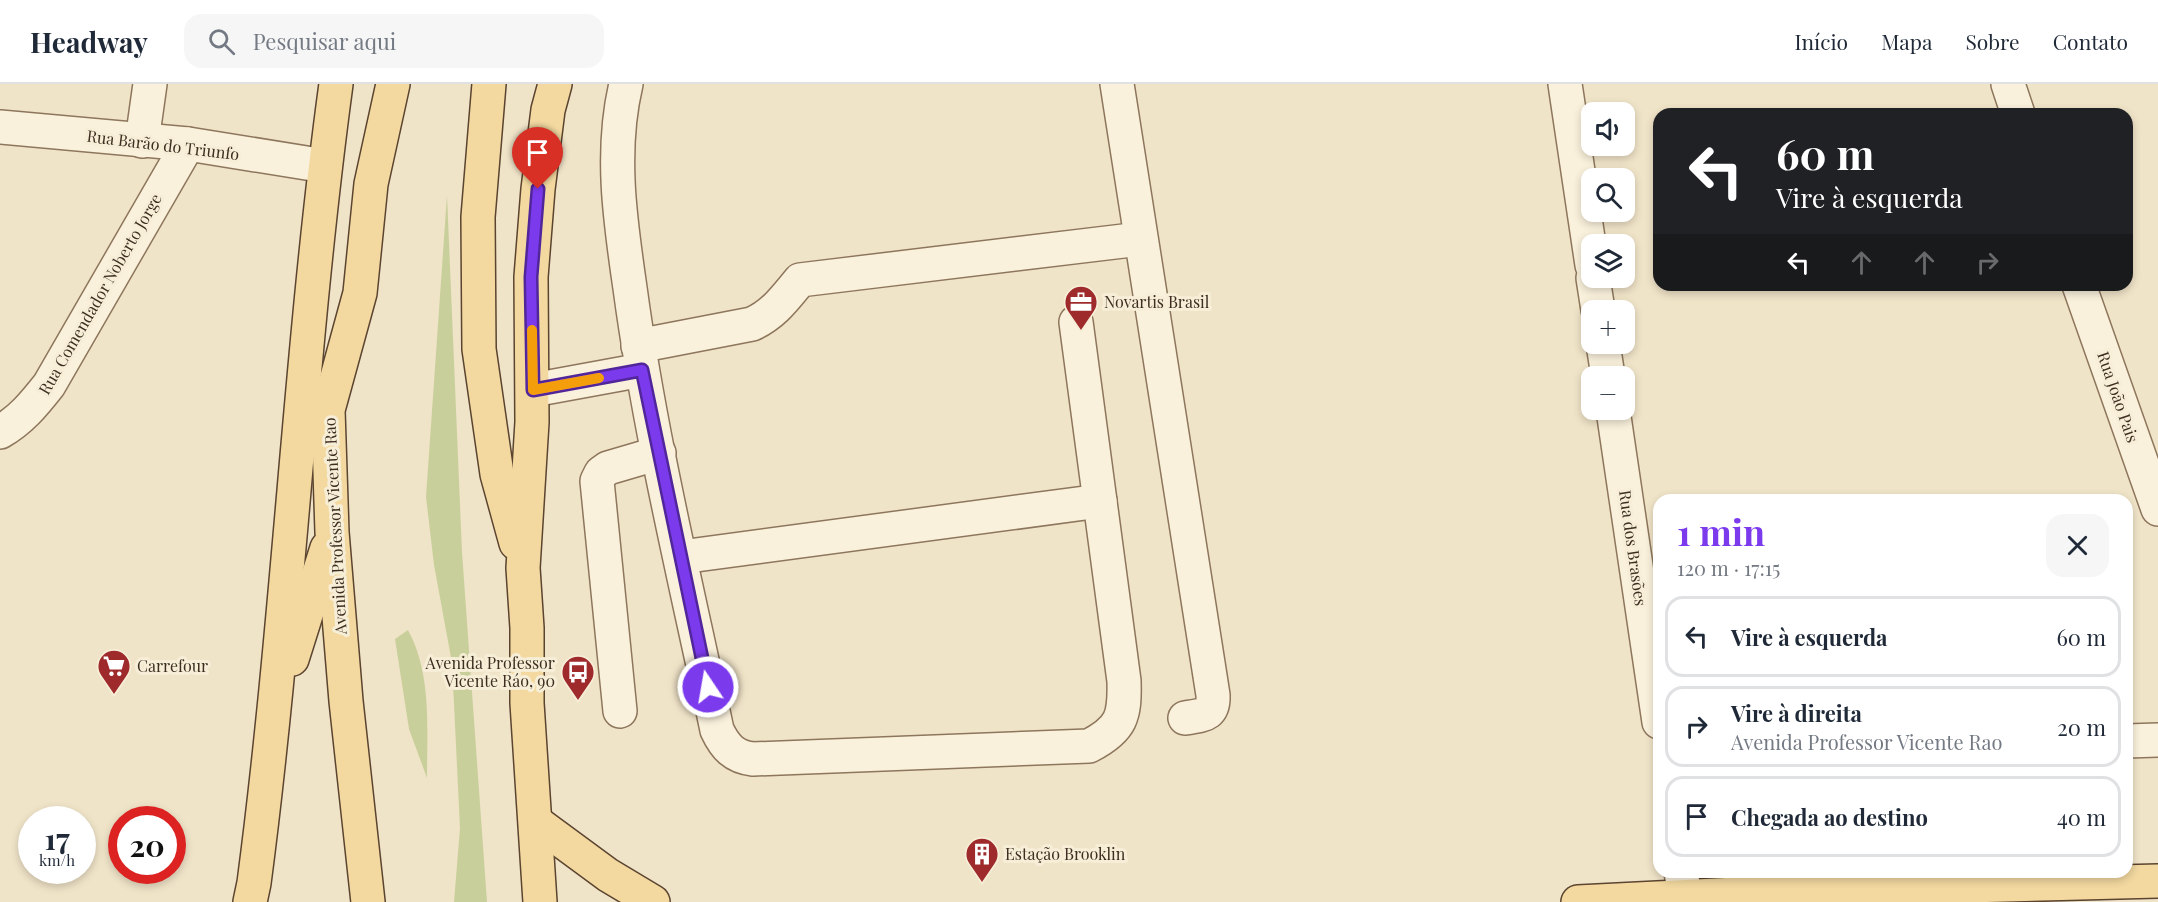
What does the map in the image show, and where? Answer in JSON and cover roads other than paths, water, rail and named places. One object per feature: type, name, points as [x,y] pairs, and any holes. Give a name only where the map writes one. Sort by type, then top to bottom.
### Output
[{"type":"main road","points":[[250,902],[275,715],[325,166],[336,84]]},
{"type":"main road","name":"Avenida Professor Vicente Rao","points":[[368,902],[346,701],[332,532],[328,410],[360,293],[371,184],[393,84]]},
{"type":"main road","points":[[489,84],[478,217],[479,349],[497,474],[523,568]]},
{"type":"main road","points":[[540,902],[527,703],[527,628],[523,568],[533,390],[532,266],[538,189],[548,110],[555,84]]},
{"type":"main road","points":[[322,198],[328,410]]},
{"type":"main road","points":[[275,715],[332,532]]},
{"type":"main road","points":[[536,822],[608,875],[653,902]]},
{"type":"main road","points":[[1578,902],[1683,884],[1815,890],[2158,881]]},
{"type":"street","points":[[142,141],[150,84]]},
{"type":"street","points":[[626,84],[620,118],[618,172],[621,223],[640,358],[717,730],[724,743],[743,758],[1089,746],[1107,737],[1120,720],[1125,706],[1124,681],[1076,322]]},
{"type":"street","points":[[1117,84],[1213,695],[1213,705],[1210,711],[1203,715],[1185,718]]},
{"type":"street","points":[[1565,84],[1587,234]]},
{"type":"street","points":[[2008,84],[2016,108]]},
{"type":"street","name":"Rua Barão do Triunfo","points":[[0,128],[188,144],[325,166]]},
{"type":"street","name":"Rua Comendador Noberto Jorge","points":[[0,432],[31,408],[49,385],[188,144]]},
{"type":"street","points":[[533,390],[752,324],[765,318],[776,309],[800,280],[1140,239]]},
{"type":"street","name":"Rua João Pais","points":[[2081,291],[2158,509]]},
{"type":"street","name":"Rua dos Brasões","points":[[1614,420],[1653,681]]},
{"type":"street","points":[[620,711],[597,481],[601,473],[608,468],[659,453]]},
{"type":"street","points":[[681,557],[1100,501]]},
{"type":"street","points":[[2133,741],[2158,740]]},
{"type":"place","name":"Novartis Brasil","points":[[1081,331]]},
{"type":"place","name":"Carrefour","points":[[114,695]]},
{"type":"place","name":"Avenida Professor Vicente Ráo, 90","points":[[578,701]]},
{"type":"place","name":"Estação Brooklin","points":[[982,883]]}]
